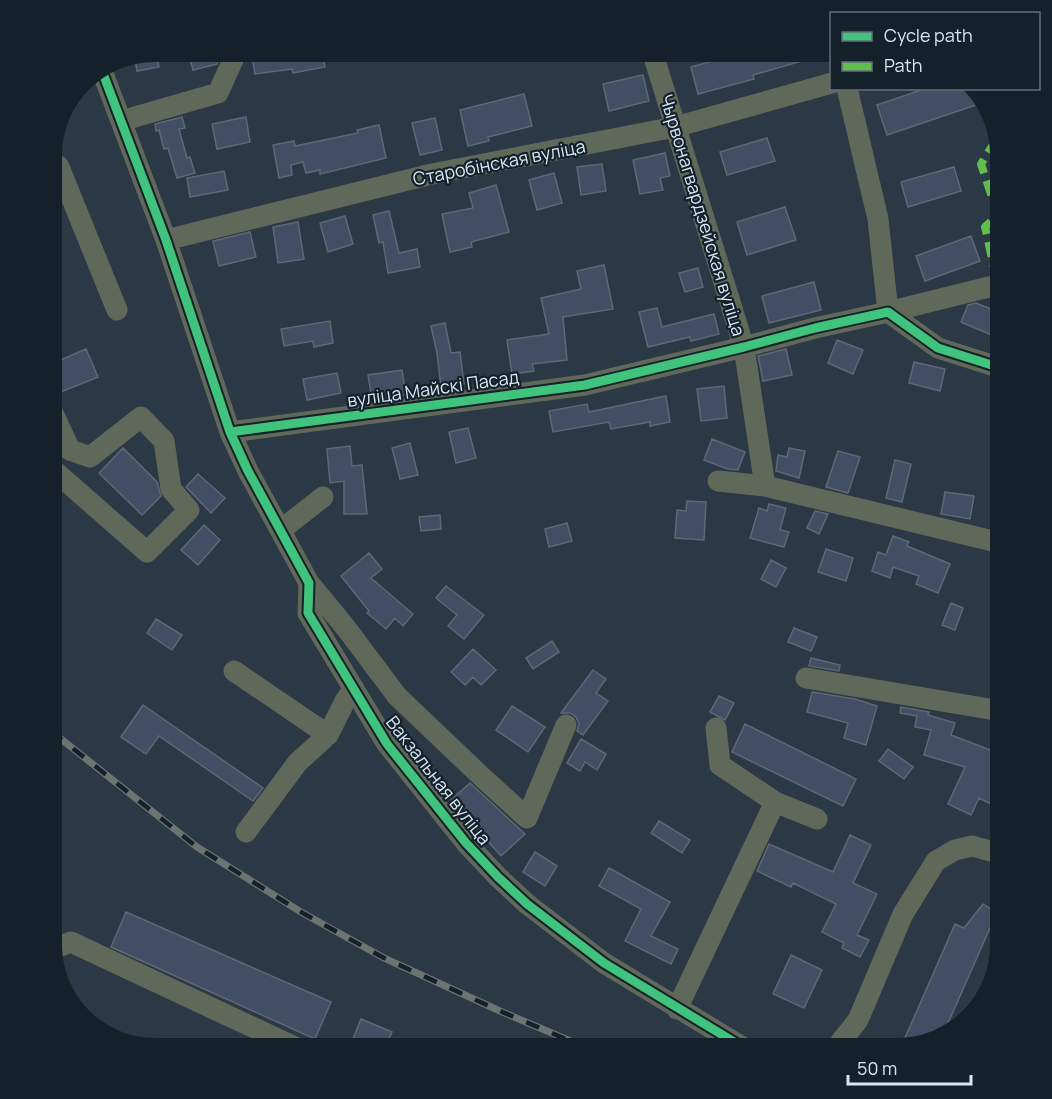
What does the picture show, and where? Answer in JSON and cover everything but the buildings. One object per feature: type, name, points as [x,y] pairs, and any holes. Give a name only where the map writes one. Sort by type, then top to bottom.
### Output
[{"type":"street","points":[[121,121],[218,93],[232,62]]},
{"type":"street","name":"Чырвонагвардзейская вуліца","points":[[655,62],[744,347],[765,486]]},
{"type":"street","points":[[104,77],[166,240],[230,432]]},
{"type":"street","name":"Старобінская вуліца","points":[[166,240],[432,174],[675,127],[830,83]]},
{"type":"street","points":[[847,90],[878,219],[888,312],[938,348],[991,365]]},
{"type":"street","points":[[62,174],[117,310]]},
{"type":"street","name":"вуліца Майскі Пасад","points":[[230,432],[585,385],[991,286]]},
{"type":"street","points":[[62,432],[70,450],[90,457],[141,417],[164,441],[171,489],[189,510],[147,552],[62,478]]},
{"type":"street","name":"Вакзальная вуліца","points":[[230,432],[248,471],[309,584],[308,613],[387,744],[466,843],[526,904],[596,957],[727,1038]]},
{"type":"street","points":[[718,480],[765,486],[991,541]]},
{"type":"street","points":[[281,530],[323,497]]},
{"type":"street","points":[[309,584],[346,628],[397,696],[528,818],[566,725]]},
{"type":"street","points":[[234,671],[328,735]]},
{"type":"street","points":[[806,678],[991,709]]},
{"type":"street","points":[[246,832],[298,762],[328,735],[353,690]]},
{"type":"street","points":[[716,728],[720,765],[774,802],[817,819]]},
{"type":"street","points":[[677,1008],[774,802]]},
{"type":"street","points":[[844,1038],[858,1020],[903,914],[936,861],[955,850],[972,846],[991,851]]},
{"type":"street","points":[[62,945],[71,942],[276,1038]]},
{"type":"railway","points":[[62,740],[197,847],[301,912],[384,958],[563,1038]]},
{"type":"marked path","points":[[990,149],[981,164],[991,194]]},
{"type":"marked path","points":[[991,221],[985,227],[991,254]]},
{"type":"cycle path","points":[[104,77],[166,240],[230,432],[248,471],[309,583],[308,613],[387,744],[466,843],[527,904],[604,963],[728,1038]]},
{"type":"cycle path","points":[[230,432],[585,385],[888,312],[938,348],[991,365]]}]
